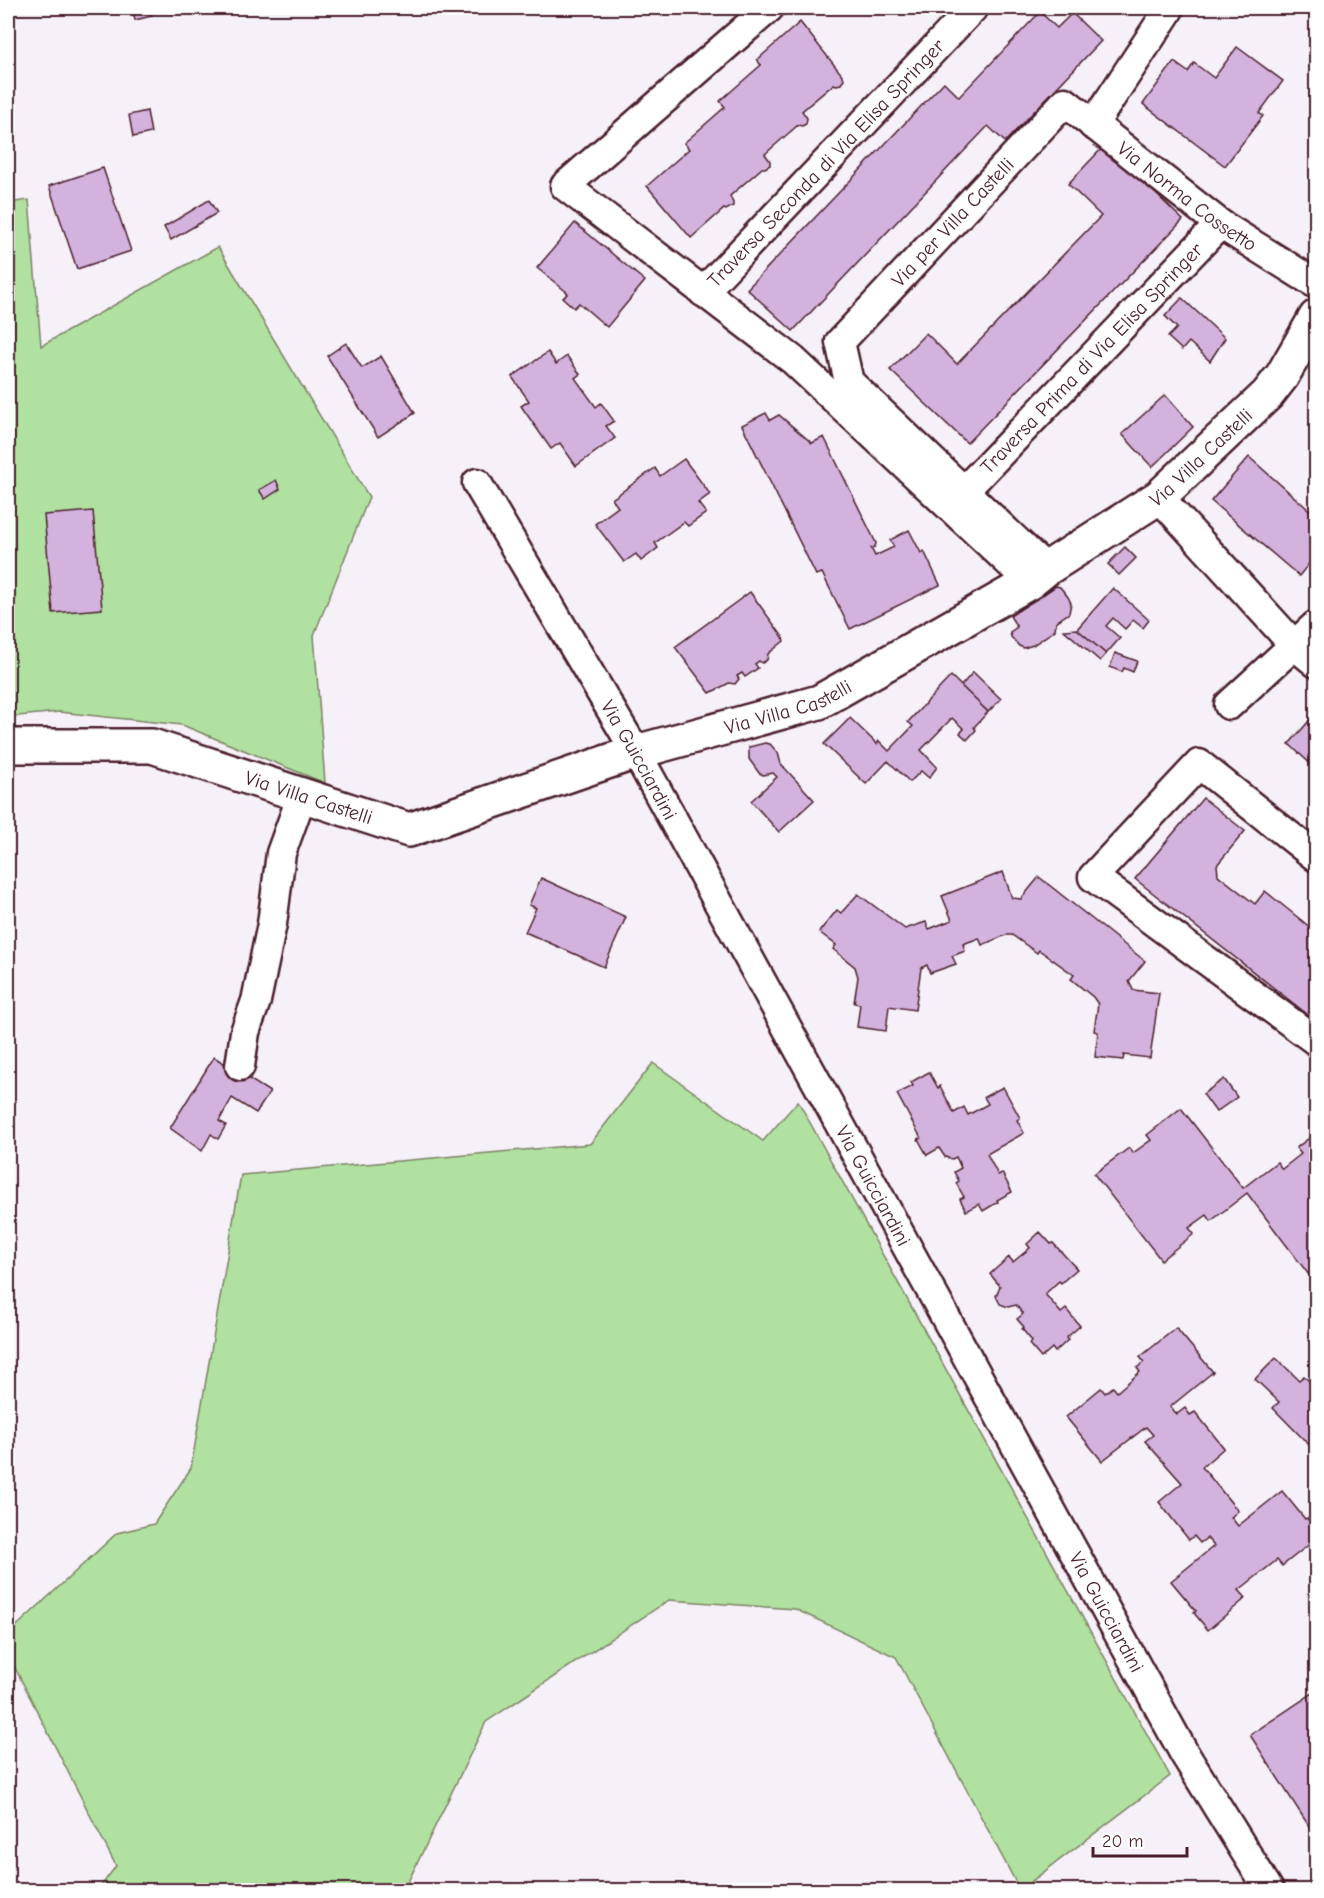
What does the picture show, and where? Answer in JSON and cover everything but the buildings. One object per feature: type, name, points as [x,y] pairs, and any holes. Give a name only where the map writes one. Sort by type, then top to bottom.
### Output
[{"type":"main road","name":"Via Villa Castelli","points":[[8,746],[152,746],[409,830],[636,752],[819,702],[1038,576],[1159,497],[1268,394],[1282,376],[1317,317]]},
{"type":"street","points":[[770,8],[565,186],[793,360],[1038,576]]},
{"type":"street","name":"Traversa Seconda di Via Elisa Springer","points":[[703,292],[973,8]]},
{"type":"street","points":[[1093,125],[1168,11],[1167,8]]},
{"type":"street","name":"Via Norma Cossetto","points":[[1065,102],[1220,224],[1317,284]]},
{"type":"street","name":"Via per Villa Castelli","points":[[964,491],[849,382],[840,342],[1065,102]]},
{"type":"street","name":"Traversa Prima di Via Elisa Springer","points":[[964,491],[1220,224]]},
{"type":"street","name":"Via Guicciardini","points":[[477,483],[636,752],[1184,1753],[1269,1890]]},
{"type":"street","points":[[964,491],[1038,576]]},
{"type":"street","points":[[1159,497],[1294,645],[1317,663]]},
{"type":"street","points":[[1229,705],[1317,625]]},
{"type":"street","points":[[1317,857],[1199,764],[1094,877],[1317,1041]]},
{"type":"street","points":[[240,1066],[245,1032],[256,1001],[272,924],[281,853],[302,795]]},
{"type":"green space","points":[[29,200],[41,346],[218,247],[369,497],[314,635],[325,783],[182,725],[59,712],[8,717],[8,203]]},
{"type":"green space","points":[[653,1063],[763,1141],[798,1101],[1170,1776],[1020,1890],[896,1657],[795,1609],[669,1600],[486,1722],[404,1890],[98,1890],[116,1866],[8,1654],[8,1634],[117,1533],[154,1524],[191,1468],[241,1175],[590,1144]]}]
